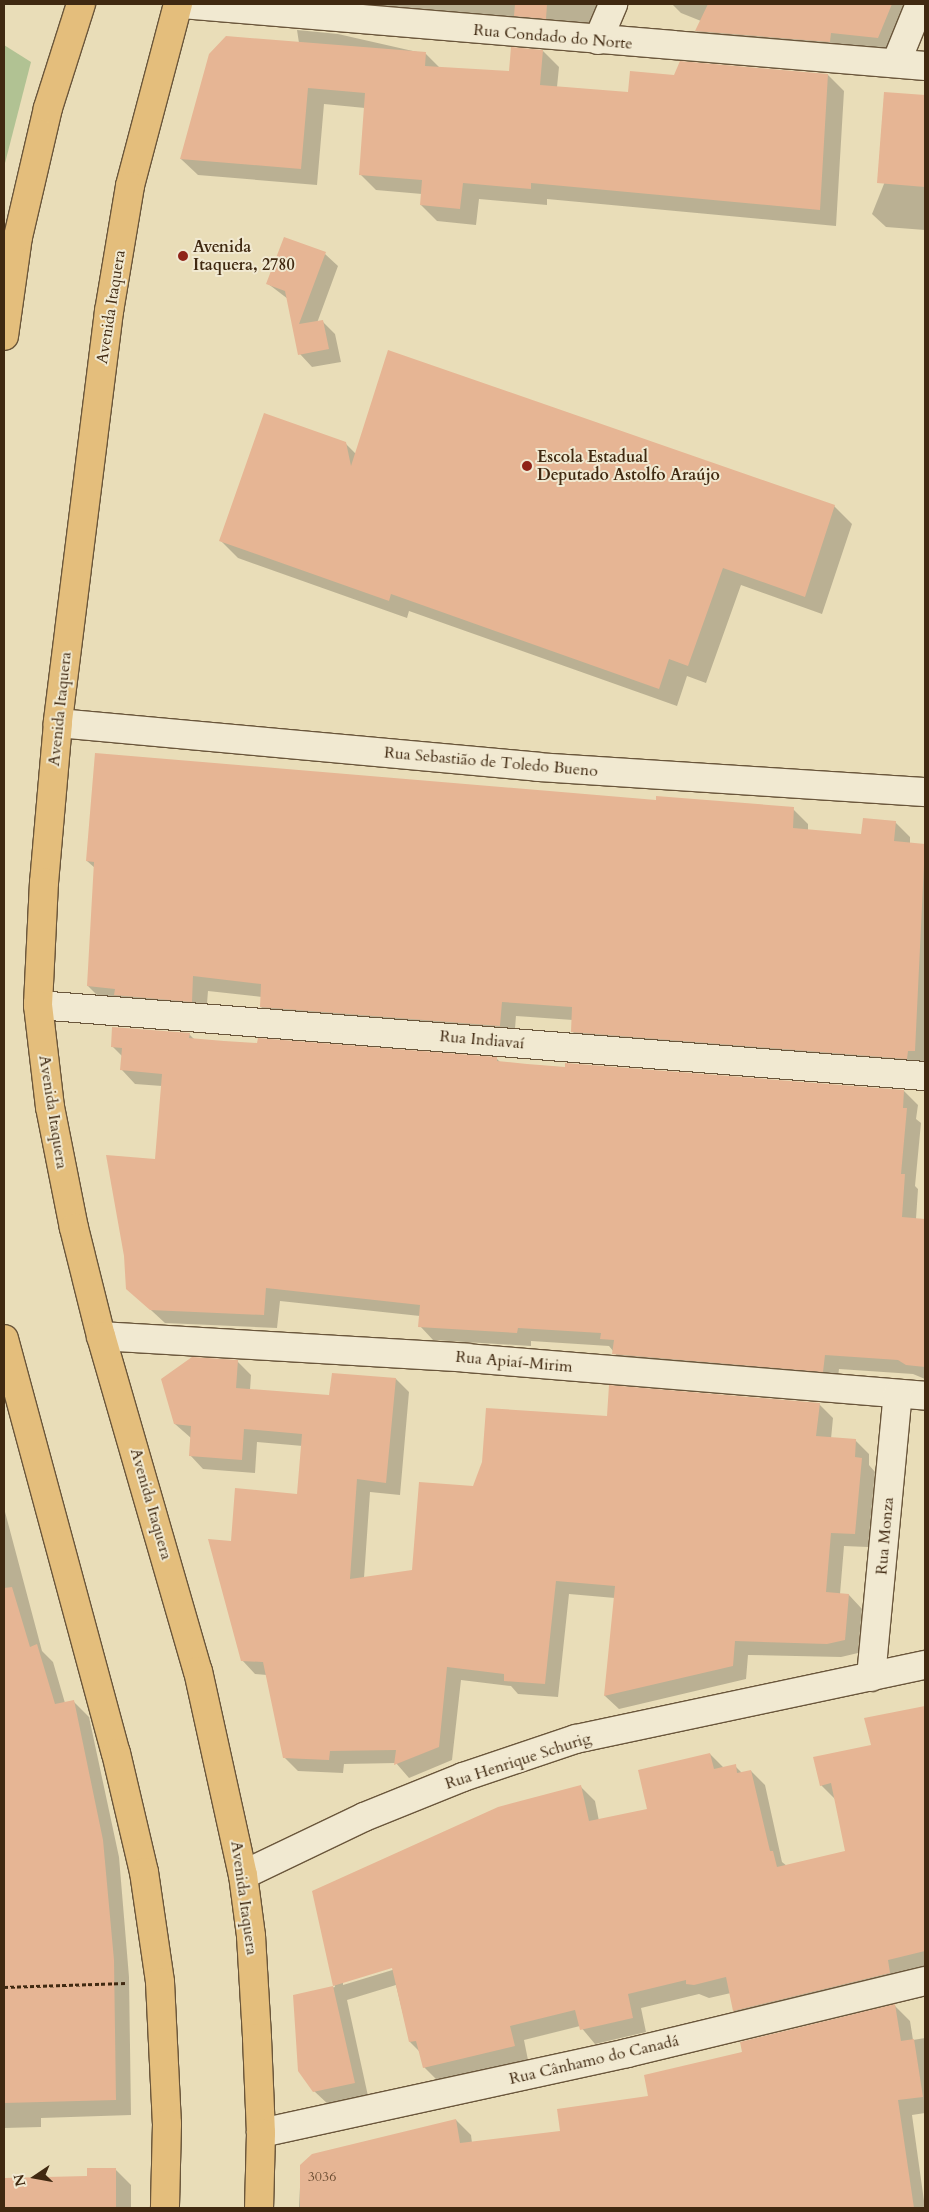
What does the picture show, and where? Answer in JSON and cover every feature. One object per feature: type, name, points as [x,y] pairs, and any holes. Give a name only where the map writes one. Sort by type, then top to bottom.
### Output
[{"type":"main road","points":[[4,336],[18,237],[48,108],[81,4]]},
{"type":"main road","name":"Avenida Itaquera","points":[[178,4],[130,186],[109,311],[58,723],[44,882],[38,1005],[50,1107],[74,1228],[101,1336],[198,1671],[243,1874],[251,1936],[261,2133],[259,2208]]},
{"type":"main road","points":[[4,1339],[120,1772],[144,1872],[160,1982],[167,2124],[165,2208]]},
{"type":"street","name":"Rua Condado do Norte","points":[[182,4],[925,66]]},
{"type":"street","points":[[598,40],[613,4]]},
{"type":"street","points":[[896,63],[920,4]]},
{"type":"street","name":"Rua Sebastião de Toledo Bueno","points":[[58,723],[538,767],[925,792]]},
{"type":"street","name":"Rua Indiavaí","points":[[38,1005],[925,1076]]},
{"type":"street","name":"Rua Apiaí-Mirim","points":[[101,1336],[467,1358],[925,1396]]},
{"type":"street","name":"Rua Monza","points":[[871,1677],[898,1394]]},
{"type":"street","name":"Rua Henrique Schurig","points":[[243,1874],[364,1818],[445,1784],[576,1739],[925,1665]]},
{"type":"street","name":"Rua Cânhamo do Canadá","points":[[261,2133],[627,2053],[925,1981]]},
{"type":"path","points":[[4,1987],[160,1982]]},
{"type":"green space","points":[[4,45],[31,62],[4,167]]},
{"type":"building","points":[[515,4],[547,4],[546,19],[514,16]]},
{"type":"building","points":[[708,4],[892,4],[878,38],[831,33],[830,42],[695,31]]},
{"type":"building","points":[[226,36],[426,52],[425,66],[509,71],[511,47],[543,50],[540,85],[628,92],[630,71],[674,75],[680,61],[828,74],[820,210],[531,183],[531,189],[463,183],[460,209],[420,205],[422,180],[359,175],[365,93],[308,88],[301,169],[180,159],[209,54]]},
{"type":"building","points":[[884,92],[925,95],[925,187],[877,183]]},
{"type":"building","points":[[284,237],[326,252],[299,324],[323,320],[329,349],[298,355],[285,291],[266,284]]},
{"type":"building","points":[[388,350],[835,505],[805,597],[723,568],[688,666],[669,659],[659,689],[391,594],[389,601],[219,541],[264,413],[346,442],[351,466]]},
{"type":"building","points":[[95,753],[656,800],[656,796],[794,807],[793,828],[861,834],[863,818],[896,821],[894,841],[925,844],[915,1051],[908,1051],[907,1059],[571,1032],[572,1007],[502,1002],[500,1026],[260,1007],[261,984],[193,976],[192,1002],[114,995],[115,989],[87,986],[94,862],[86,861]]},
{"type":"building","points":[[112,1027],[190,1033],[189,1038],[224,1041],[257,1043],[258,1038],[497,1057],[497,1061],[527,1064],[565,1067],[565,1063],[904,1090],[903,1108],[907,1108],[901,1174],[905,1174],[902,1217],[925,1219],[925,1367],[906,1365],[898,1360],[825,1355],[823,1372],[612,1354],[614,1340],[600,1339],[601,1333],[518,1328],[517,1333],[418,1327],[420,1305],[266,1288],[264,1315],[150,1310],[126,1289],[124,1256],[106,1155],[155,1159],[162,1074],[120,1070],[122,1048],[111,1047]]},
{"type":"building","points":[[192,1357],[238,1360],[236,1388],[329,1395],[332,1373],[396,1378],[386,1483],[357,1479],[350,1579],[412,1570],[419,1482],[473,1486],[482,1462],[486,1408],[607,1416],[609,1385],[820,1403],[816,1436],[856,1439],[855,1457],[862,1458],[855,1534],[831,1533],[826,1592],[849,1594],[845,1640],[827,1644],[735,1641],[733,1666],[604,1696],[615,1586],[556,1581],[545,1684],[504,1681],[504,1674],[447,1667],[439,1747],[394,1765],[396,1750],[330,1751],[329,1760],[283,1758],[263,1662],[241,1661],[208,1539],[231,1541],[235,1488],[297,1494],[302,1434],[244,1429],[242,1460],[189,1456],[191,1426],[174,1424],[161,1379]]},
{"type":"building","points":[[12,1587],[30,1647],[37,1644],[55,1704],[74,1700],[103,1840],[114,1960],[116,2100],[4,2103],[4,1588]]},
{"type":"building","points":[[925,1706],[925,1951],[888,1960],[890,1973],[733,2011],[726,1977],[694,1985],[686,1984],[686,1980],[628,1994],[633,2018],[580,2030],[575,2010],[510,2026],[515,2046],[423,2068],[416,2041],[409,2042],[392,1968],[333,1986],[312,1891],[498,1807],[581,1785],[589,1821],[647,1809],[638,1770],[710,1753],[714,1769],[736,1764],[737,1773],[751,1770],[770,1851],[773,1851],[777,1867],[845,1851],[831,1783],[820,1786],[813,1757],[871,1745],[864,1718]]},
{"type":"building","points":[[333,1986],[355,2083],[313,2092],[298,2071],[293,1995]]},
{"type":"building","points":[[895,2004],[901,2041],[914,2039],[923,2097],[898,2100],[914,2208],[300,2208],[300,2165],[312,2154],[456,2119],[460,2143],[560,2131],[557,2109],[648,2096],[644,2075],[742,2052],[740,2042]]},
{"type":"building","points":[[87,2168],[116,2168],[116,2208],[5,2208],[5,2178],[87,2176]]},
{"type":"place","name":"Avenida Itaquera, 2780","points":[[183,256]]},
{"type":"place","name":"Escola Estadual Deputado Astolfo Araújo","points":[[527,466]]}]
